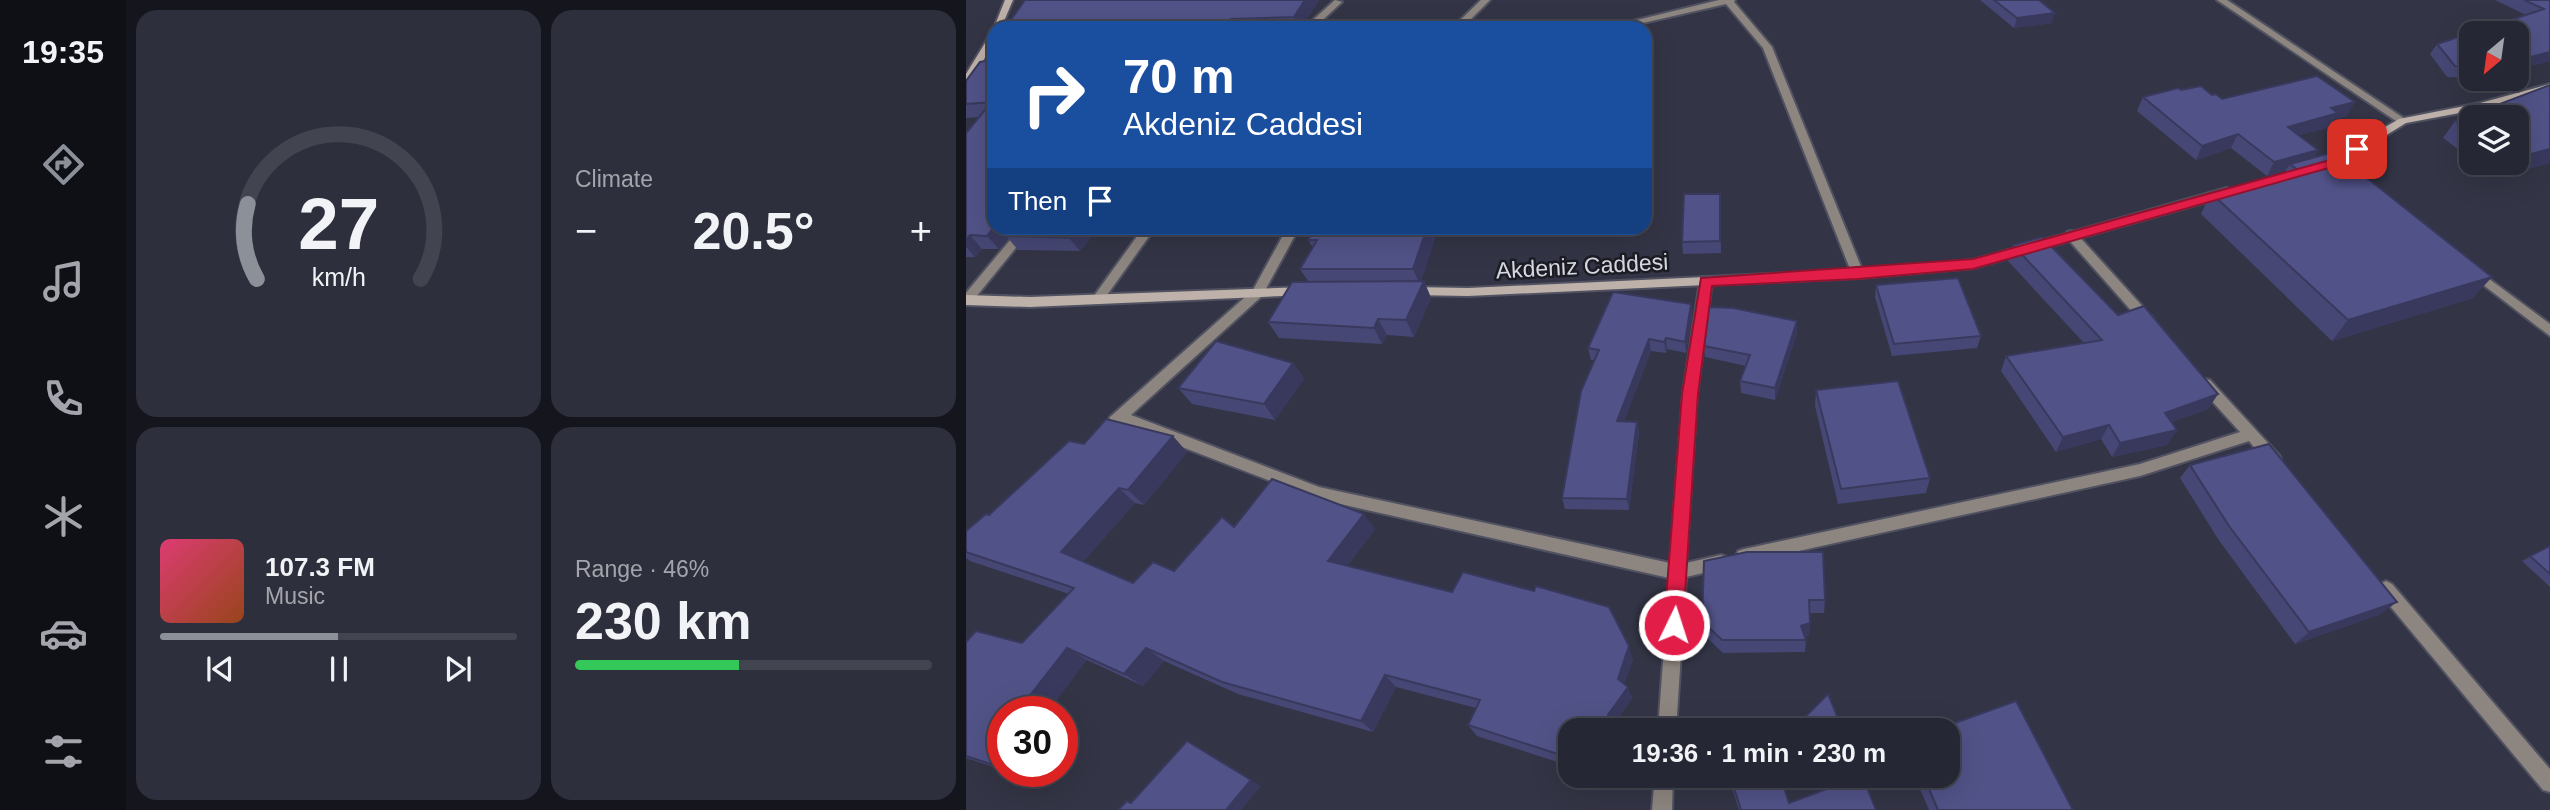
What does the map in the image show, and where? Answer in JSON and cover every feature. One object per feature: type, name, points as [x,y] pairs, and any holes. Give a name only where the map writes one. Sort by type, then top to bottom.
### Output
[{"type":"street","points":[[999,21],[1009,0]]},
{"type":"street","points":[[1464,21],[1486,0]]},
{"type":"street","points":[[1639,21],[1730,0],[1767,47],[1858,274]]},
{"type":"street","points":[[2221,0],[2403,121]]},
{"type":"street","points":[[1317,21],[1338,2]]},
{"type":"street","points":[[966,83],[979,71],[987,50]]},
{"type":"street","points":[[2308,170],[2334,163],[2403,121],[2481,106],[2550,87]]},
{"type":"street","points":[[2334,163],[2345,171]]},
{"type":"street","name":"Akdeniz Caddesi","points":[[1405,291],[1468,292],[1858,274],[1973,264],[2242,188]]},
{"type":"street","points":[[966,300],[1020,235]]},
{"type":"street","points":[[1098,299],[1144,235]]},
{"type":"street","points":[[1099,435],[1258,293],[1289,235]]},
{"type":"street","points":[[2071,235],[2164,339]]},
{"type":"street","points":[[2464,264],[2550,331]]},
{"type":"street","points":[[1668,718],[1690,394],[1706,281]]},
{"type":"street","points":[[966,300],[1030,302],[1314,291]]},
{"type":"street","points":[[2192,370],[2288,475]]},
{"type":"street","points":[[1120,417],[1318,493],[1677,572],[2140,470],[2253,434]]},
{"type":"street","points":[[2377,578],[2550,783]]},
{"type":"street","points":[[1662,810],[1663,788]]},
{"type":"building","points":[[1025,0],[1305,0],[1294,17],[1230,21],[1010,21]]},
{"type":"building","points":[[1994,0],[2039,0],[2055,13],[2017,18]]},
{"type":"building","points":[[2524,0],[2550,0],[2550,52],[2529,58],[2529,21],[2507,21],[2544,9]]},
{"type":"building","points":[[2459,37],[2459,66],[2455,66],[2437,44]]},
{"type":"building","points":[[987,53],[987,102],[966,104],[966,81],[980,62],[986,61]]},
{"type":"building","points":[[2317,76],[2355,102],[2331,108],[2338,113],[2288,127],[2318,150],[2274,162],[2238,134],[2202,146],[2143,97],[2178,88],[2181,90],[2201,86],[2222,99]]},
{"type":"building","points":[[2550,85],[2550,149],[2529,155],[2529,105],[2497,105]]},
{"type":"building","points":[[987,107],[988,235],[987,236],[970,235],[966,240],[966,133]]},
{"type":"building","points":[[2334,152],[2492,277],[2348,320],[2211,193],[2299,171],[2290,164]]},
{"type":"building","points":[[1684,194],[1720,194],[1720,241],[1682,242]]},
{"type":"building","points":[[1007,235],[1071,235],[1069,238]]},
{"type":"building","points":[[1311,235],[1425,235],[1413,269],[1300,269],[1317,240],[1308,240]]},
{"type":"building","points":[[2042,237],[2118,315],[2144,306],[2218,394],[2165,413],[2177,430],[2120,443],[2109,425],[2063,437],[2006,356],[2102,340],[2013,245]]},
{"type":"building","points":[[1958,278],[1981,336],[1894,344],[1876,285]]},
{"type":"building","points":[[1424,281],[1406,320],[1378,319],[1374,328],[1268,322],[1292,282]]},
{"type":"building","points":[[1613,292],[1691,304],[1685,342],[1666,338],[1664,342],[1649,339],[1617,421],[1637,422],[1627,499],[1562,498],[1581,391],[1599,350],[1588,348]]},
{"type":"building","points":[[1709,307],[1733,308],[1797,321],[1775,388],[1740,381],[1750,355],[1704,346]]},
{"type":"building","points":[[1216,341],[1293,363],[1264,404],[1178,388]]},
{"type":"building","points":[[1898,381],[1930,478],[1841,489],[1816,390]]},
{"type":"building","points":[[1106,419],[1173,436],[1128,490],[1119,488],[1061,552],[1133,583],[1153,562],[1174,571],[1222,517],[1234,527],[1272,479],[1364,514],[1328,561],[1452,592],[1463,572],[1534,591],[1536,586],[1609,607],[1629,646],[1618,679],[1628,687],[1608,715],[1613,718],[1558,718],[1558,754],[1468,725],[1480,700],[1385,675],[1361,721],[1222,682],[1146,648],[1124,674],[1067,648],[1030,696],[987,696],[987,763],[966,756],[966,642],[976,631],[1022,643],[1074,588],[966,552],[966,531],[986,514],[989,515],[1069,441],[1084,444]]},
{"type":"building","points":[[2269,444],[2397,602],[2309,632],[2229,526],[2190,465]]},
{"type":"building","points":[[2550,546],[2550,574],[2530,556]]},
{"type":"building","points":[[1747,552],[1823,552],[1825,600],[1809,600],[1810,623],[1801,626],[1806,640],[1722,640],[1702,621],[1704,561]]},
{"type":"building","points":[[1828,694],[1838,718],[1804,718]]},
{"type":"building","points":[[2016,701],[2073,810],[1938,810],[1929,788],[1960,788],[1960,721]]},
{"type":"building","points":[[1187,741],[1251,780],[1226,810],[1118,810],[1127,801],[1131,803]]},
{"type":"building","points":[[1734,788],[1784,788],[1789,803],[1829,788],[1867,788],[1876,810],[1741,810]]},
{"type":"route","points":[[1674,625],[1690,394],[1706,281],[1858,274],[1973,264],[2334,163],[2357,149]]}]
